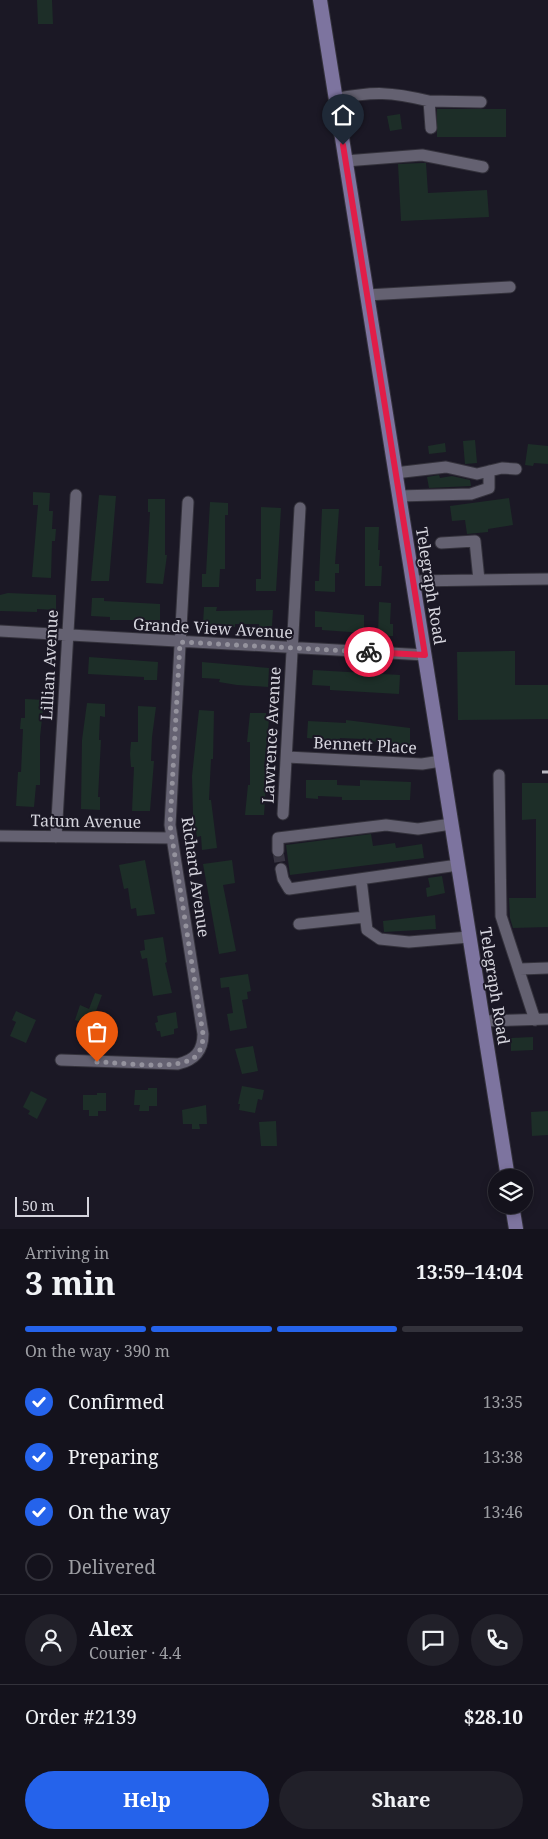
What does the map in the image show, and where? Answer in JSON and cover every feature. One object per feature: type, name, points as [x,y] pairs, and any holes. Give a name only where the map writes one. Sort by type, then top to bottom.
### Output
[{"type":"main road","name":"Telegraph Road","points":[[320,0],[507,1169]]},
{"type":"main road","points":[[514,1214],[516,1229]]},
{"type":"street","points":[[335,99],[366,92],[400,94],[429,101],[481,102]]},
{"type":"street","points":[[429,101],[431,128]]},
{"type":"street","points":[[345,161],[422,155],[483,167]]},
{"type":"street","points":[[367,295],[510,286]]},
{"type":"street","points":[[396,473],[446,467],[477,474],[502,468],[516,469]]},
{"type":"street","points":[[399,496],[471,494],[489,488],[489,471]]},
{"type":"street","name":"Lillian Avenue","points":[[56,836],[76,495]]},
{"type":"street","name":"Richard Avenue","points":[[61,1060],[171,1065],[192,1059],[200,1050],[203,1034],[170,825],[188,502]]},
{"type":"street","name":"Lawrence Avenue","points":[[283,814],[300,508]]},
{"type":"street","points":[[441,543],[475,541],[479,580]]},
{"type":"street","points":[[413,581],[548,580]]},
{"type":"street","name":"Grande View Avenue","points":[[0,631],[425,655]]},
{"type":"street","name":"Bennett Place","points":[[287,757],[422,764],[441,761]]},
{"type":"street","points":[[499,775],[501,916],[520,968],[535,1020]]},
{"type":"street","points":[[278,851],[278,838],[386,825],[418,829],[451,824]]},
{"type":"street","name":"Tatum Avenue","points":[[0,836],[172,838]]},
{"type":"street","points":[[281,869],[289,889],[458,865]]},
{"type":"street","points":[[361,879],[366,930],[380,939],[409,942],[469,937]]},
{"type":"street","points":[[299,924],[365,917]]},
{"type":"street","points":[[520,968],[548,968]]},
{"type":"street","points":[[483,1021],[548,1019]]},
{"type":"building","points":[[37,0],[52,0],[53,24],[38,24]]},
{"type":"building","points":[[437,109],[506,109],[506,137],[437,137]]},
{"type":"building","points":[[400,114],[402,129],[390,131],[387,116]]},
{"type":"building","points":[[426,163],[428,193],[487,190],[489,217],[401,221],[398,164]]},
{"type":"building","points":[[475,440],[477,463],[465,464],[463,441]]},
{"type":"building","points":[[445,443],[446,452],[429,454],[428,446]]},
{"type":"building","points":[[528,444],[548,446],[548,464],[534,463],[533,466],[525,465]]},
{"type":"building","points":[[439,475],[440,478],[452,476],[470,480],[471,486],[429,488],[427,477]]},
{"type":"building","points":[[33,492],[50,493],[49,511],[53,511],[52,529],[56,529],[55,541],[52,541],[51,578],[32,577],[38,505],[33,505]]},
{"type":"building","points":[[99,495],[116,496],[109,581],[91,581]]},
{"type":"building","points":[[509,498],[513,525],[488,529],[488,532],[467,534],[465,520],[452,521],[450,506]]},
{"type":"building","points":[[148,499],[165,499],[165,555],[167,555],[163,584],[146,583],[150,512],[148,512]]},
{"type":"building","points":[[210,502],[228,503],[228,515],[225,515],[225,569],[220,569],[219,587],[202,587],[202,574],[206,574]]},
{"type":"building","points":[[261,507],[281,508],[276,591],[256,591],[256,579],[261,579]]},
{"type":"building","points":[[322,509],[339,509],[335,564],[339,564],[339,573],[335,573],[335,592],[315,591],[315,581],[319,581]]},
{"type":"building","points":[[365,527],[379,527],[378,550],[380,550],[379,566],[382,566],[381,586],[365,586]]},
{"type":"building","points":[[8,593],[56,595],[56,610],[37,609],[37,612],[0,611],[0,595]]},
{"type":"building","points":[[92,598],[104,598],[104,601],[160,604],[160,620],[110,620],[110,617],[91,616]]},
{"type":"building","points":[[379,602],[391,603],[390,624],[393,624],[393,636],[378,636]]},
{"type":"building","points":[[204,607],[217,607],[216,611],[273,610],[272,626],[267,626],[267,629],[259,629],[259,624],[235,624],[235,627],[203,624]]},
{"type":"building","points":[[315,611],[364,615],[364,633],[322,630],[322,627],[315,627]]},
{"type":"building","points":[[515,651],[515,685],[548,685],[548,719],[458,720],[457,652]]},
{"type":"building","points":[[89,657],[158,662],[157,680],[144,680],[144,677],[88,674]]},
{"type":"building","points":[[202,662],[269,668],[268,687],[237,685],[219,682],[220,679],[202,678]]},
{"type":"building","points":[[313,670],[400,675],[399,694],[330,690],[330,686],[312,685]]},
{"type":"building","points":[[25,699],[44,700],[40,737],[40,785],[36,785],[34,807],[16,806],[18,772],[21,772],[23,729],[20,729],[21,718],[25,718]]},
{"type":"building","points":[[87,703],[105,704],[105,717],[100,716],[99,740],[101,740],[98,797],[100,797],[100,810],[81,809],[82,740]]},
{"type":"building","points":[[138,706],[156,707],[152,737],[151,761],[154,761],[150,811],[132,811],[134,767],[131,767],[130,754],[131,742],[138,742]]},
{"type":"building","points":[[199,710],[214,711],[213,759],[211,759],[209,800],[211,800],[217,848],[202,850],[201,836],[197,837],[193,814],[192,776]]},
{"type":"building","points":[[250,713],[266,713],[266,720],[269,720],[264,767],[267,768],[264,815],[245,815],[248,785],[250,785],[250,742],[247,742]]},
{"type":"building","points":[[346,720],[410,728],[410,745],[381,744],[381,742],[363,741],[363,739],[340,738],[339,741],[307,738],[308,721],[346,723]]},
{"type":"building","points":[[306,780],[337,780],[337,785],[360,786],[360,780],[411,782],[410,800],[342,800],[342,797],[318,796],[318,799],[306,798]]},
{"type":"building","points":[[522,783],[548,783],[548,927],[513,928],[510,918],[509,898],[536,898],[536,819],[522,820]]},
{"type":"building","points":[[371,834],[373,846],[395,843],[396,848],[422,844],[424,858],[290,875],[286,845]]},
{"type":"building","points":[[145,860],[155,914],[137,916],[136,908],[131,909],[128,888],[124,889],[119,865]]},
{"type":"building","points":[[232,860],[235,883],[223,885],[236,951],[219,954],[203,864]]},
{"type":"building","points":[[442,876],[445,893],[427,897],[426,888],[430,887],[428,878]]},
{"type":"building","points":[[435,915],[436,929],[384,932],[383,921]]},
{"type":"building","points":[[163,937],[167,962],[165,963],[172,993],[153,996],[147,958],[142,959],[140,951],[145,950],[144,940]]},
{"type":"building","points":[[248,974],[251,991],[247,992],[248,999],[242,1000],[247,1028],[230,1031],[227,1014],[233,1013],[229,987],[221,988],[220,978]]},
{"type":"building","points":[[95,993],[102,995],[96,1011],[103,1014],[96,1031],[87,1028],[88,1025],[75,1020],[80,1005],[89,1009]]},
{"type":"building","points":[[16,1011],[36,1020],[26,1043],[10,1036],[16,1022],[12,1020]]},
{"type":"building","points":[[176,1012],[178,1028],[174,1029],[174,1034],[161,1037],[155,1023],[158,1022],[157,1016]]},
{"type":"building","points":[[533,1037],[533,1050],[511,1051],[511,1038]]},
{"type":"building","points":[[253,1046],[258,1071],[242,1074],[235,1049]]},
{"type":"building","points":[[242,1086],[264,1090],[262,1100],[258,1099],[255,1113],[239,1110],[240,1104],[238,1104]]},
{"type":"building","points":[[148,1088],[157,1088],[157,1106],[149,1106],[149,1111],[139,1111],[140,1105],[134,1105],[135,1090],[148,1090]]},
{"type":"building","points":[[31,1091],[47,1099],[37,1119],[28,1114],[30,1111],[23,1107]]},
{"type":"building","points":[[97,1093],[106,1093],[106,1111],[98,1111],[98,1116],[89,1116],[89,1110],[83,1110],[83,1095],[97,1095]]},
{"type":"building","points":[[206,1105],[207,1124],[199,1124],[200,1129],[192,1129],[192,1124],[183,1124],[182,1110]]},
{"type":"building","points":[[548,1111],[548,1135],[532,1136],[531,1112]]},
{"type":"building","points":[[276,1121],[277,1146],[261,1146],[259,1122]]},
{"type":"tunnel","points":[[278,851],[281,869]]},
{"type":"railway","points":[[542,772],[548,772]]},
{"type":"way so far","points":[[97,1062],[178,1064],[192,1059],[197,1055],[202,1046],[203,1034],[170,825],[180,642],[369,652]]},
{"type":"route","points":[[343,145],[425,655],[369,652]]}]
